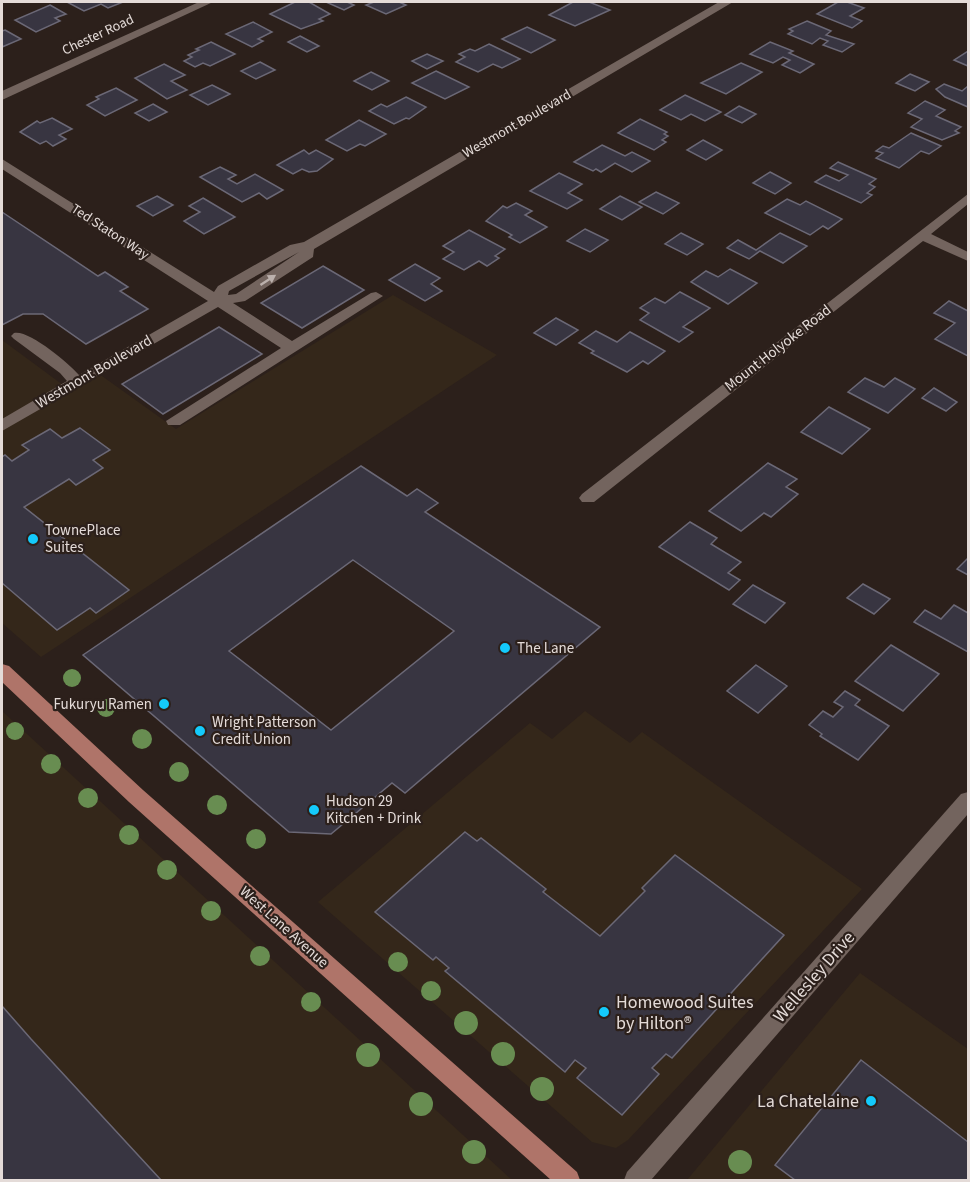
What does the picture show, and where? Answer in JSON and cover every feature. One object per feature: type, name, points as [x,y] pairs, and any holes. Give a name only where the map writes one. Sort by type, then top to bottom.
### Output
[{"type":"main road","name":"West Lane Avenue","points":[[2,671],[136,796],[568,1180]]},
{"type":"street","name":"Chester Road","points":[[2,96],[207,2]]},
{"type":"street","name":"Westmont Boulevard","points":[[2,426],[218,301],[240,298],[308,254],[308,246],[727,2]]},
{"type":"street","name":"Ted Staton Way","points":[[2,163],[292,348]]},
{"type":"street","name":"Mount Holyoke Road","points":[[588,498],[969,198]]},
{"type":"street","points":[[922,236],[969,257]]},
{"type":"street","points":[[174,421],[376,296]]},
{"type":"street","points":[[19,336],[66,369],[76,382]]},
{"type":"street","name":"Wellesley Drive","points":[[636,1180],[969,800]]},
{"type":"shaded area","points":[[393,295],[497,355],[41,657],[2,623],[2,340],[67,388],[95,371],[176,429]]},
{"type":"shaded area","points":[[2,711],[512,1180],[2,1180]]},
{"type":"shaded area","points":[[585,711],[630,743],[642,732],[862,889],[628,1140],[616,1148],[592,1142],[318,902],[530,723],[552,739]]},
{"type":"shaded area","points":[[860,973],[968,1049],[968,1180],[687,1180]]},
{"type":"building","points":[[67,2],[123,2],[108,8],[101,4],[84,11]]},
{"type":"building","points":[[295,2],[309,2],[330,14],[319,19],[323,21],[301,29],[270,14]]},
{"type":"building","points":[[326,2],[347,2],[354,5],[344,10]]},
{"type":"building","points":[[374,2],[399,2],[406,5],[386,14],[366,5]]},
{"type":"building","points":[[573,2],[589,2],[610,10],[575,26],[549,15]]},
{"type":"building","points":[[838,2],[847,2],[864,8],[850,16],[862,21],[852,28],[817,14]]},
{"type":"building","points":[[50,5],[66,14],[55,18],[60,21],[36,32],[15,20]]},
{"type":"building","points":[[807,21],[831,31],[826,35],[854,44],[842,52],[823,45],[828,41],[820,38],[812,44],[788,34],[793,31],[789,29]]},
{"type":"building","points":[[253,22],[272,32],[258,39],[263,41],[252,47],[226,34]]},
{"type":"building","points":[[527,27],[555,40],[531,53],[502,39]]},
{"type":"building","points":[[5,30],[21,39],[2,47],[2,31]]},
{"type":"building","points":[[300,36],[319,46],[307,52],[288,42]]},
{"type":"building","points":[[211,42],[235,54],[210,66],[203,63],[195,67],[184,61],[192,57],[188,55],[199,50],[196,49]]},
{"type":"building","points":[[770,42],[793,51],[789,53],[814,64],[800,73],[782,65],[790,60],[783,57],[773,63],[750,54]]},
{"type":"building","points":[[489,44],[520,59],[502,68],[493,64],[478,72],[456,62],[465,57],[459,54],[470,49],[475,51]]},
{"type":"building","points":[[968,51],[968,66],[954,60]]},
{"type":"building","points":[[427,54],[443,61],[427,69],[412,61]]},
{"type":"building","points":[[260,62],[275,70],[256,79],[241,71]]},
{"type":"building","points":[[741,63],[762,72],[726,94],[701,83]]},
{"type":"building","points":[[164,64],[185,75],[171,81],[187,90],[167,99],[135,78]]},
{"type":"building","points":[[436,71],[469,87],[445,99],[412,83]]},
{"type":"building","points":[[371,72],[389,81],[372,90],[354,81]]},
{"type":"building","points":[[910,74],[929,82],[915,91],[896,83]]},
{"type":"building","points":[[944,84],[962,91],[968,86],[968,107],[945,97],[936,89]]},
{"type":"building","points":[[212,85],[230,94],[208,105],[190,95]]},
{"type":"building","points":[[116,88],[137,100],[105,116],[87,105],[99,99],[96,97]]},
{"type":"building","points":[[685,95],[721,112],[705,121],[691,114],[681,120],[660,110]]},
{"type":"building","points":[[406,97],[426,107],[409,119],[406,118],[394,124],[369,111],[381,104],[387,107]]},
{"type":"building","points":[[925,101],[945,110],[936,116],[961,127],[955,131],[959,133],[942,140],[911,127],[922,119],[908,113]]},
{"type":"building","points":[[153,104],[167,112],[149,121],[135,113]]},
{"type":"building","points":[[739,106],[756,114],[742,123],[725,115]]},
{"type":"building","points":[[52,118],[72,129],[59,135],[66,139],[53,146],[46,141],[40,144],[20,132],[37,121],[40,123]]},
{"type":"building","points":[[640,119],[667,132],[664,134],[668,136],[662,140],[666,142],[654,150],[618,133]]},
{"type":"building","points":[[359,120],[386,134],[365,146],[360,144],[347,151],[326,140]]},
{"type":"building","points":[[911,133],[941,146],[929,154],[921,151],[899,168],[876,158],[883,153],[876,151],[883,146],[889,148]]},
{"type":"building","points":[[703,140],[722,150],[706,160],[687,150]]},
{"type":"building","points":[[602,145],[625,156],[632,152],[650,161],[632,172],[615,163],[601,172],[596,169],[593,171],[574,162]]},
{"type":"building","points":[[304,150],[309,154],[316,150],[333,159],[317,171],[309,172],[302,169],[293,174],[277,165]]},
{"type":"building","points":[[838,162],[876,179],[869,184],[875,187],[867,193],[872,195],[861,203],[815,182],[826,175],[839,181],[848,175],[830,168]]},
{"type":"building","points":[[220,167],[236,175],[228,179],[237,184],[255,174],[283,190],[267,199],[259,193],[242,202],[200,177]]},
{"type":"building","points":[[770,172],[791,183],[775,194],[753,183]]},
{"type":"building","points":[[559,173],[582,184],[568,193],[582,200],[567,209],[530,191]]},
{"type":"building","points":[[656,192],[679,203],[663,214],[639,202]]},
{"type":"building","points":[[157,196],[173,205],[153,216],[137,206]]},
{"type":"building","points":[[620,196],[642,207],[622,220],[600,209]]},
{"type":"building","points":[[203,198],[235,217],[204,234],[184,221],[200,212],[189,206]]},
{"type":"building","points":[[787,199],[800,205],[806,201],[842,219],[828,229],[823,226],[810,235],[765,213]]},
{"type":"building","points":[[516,203],[532,211],[525,215],[547,227],[520,243],[509,237],[512,235],[486,221],[503,206],[507,208]]},
{"type":"building","points":[[2,212],[98,276],[105,272],[128,287],[120,291],[148,309],[86,344],[43,314],[23,314],[2,325]]},
{"type":"building","points":[[585,229],[608,240],[590,252],[567,241]]},
{"type":"building","points":[[469,230],[505,249],[495,256],[499,258],[487,266],[479,261],[464,270],[443,259],[454,252],[443,246]]},
{"type":"building","points":[[681,233],[703,244],[687,255],[665,244]]},
{"type":"building","points":[[780,233],[807,246],[783,263],[760,251],[749,259],[727,248],[738,240],[756,250]]},
{"type":"building","points":[[415,264],[440,278],[431,284],[442,291],[425,301],[389,280]]},
{"type":"building","points":[[323,266],[364,290],[302,328],[261,303]]},
{"type":"building","points":[[730,269],[757,283],[728,304],[691,282],[706,271],[718,277]]},
{"type":"building","points":[[680,292],[710,308],[683,327],[693,332],[679,342],[640,320],[649,313],[640,308],[655,298],[665,303]]},
{"type":"building","points":[[949,301],[968,311],[968,356],[935,339],[955,323],[934,313]]},
{"type":"building","points":[[556,318],[578,330],[556,345],[534,333]]},
{"type":"building","points":[[219,327],[262,354],[163,414],[122,384]]},
{"type":"building","points":[[596,331],[617,342],[630,332],[665,351],[648,364],[643,361],[627,372],[591,353],[594,351],[579,343]]},
{"type":"building","points":[[865,378],[884,387],[895,378],[915,389],[888,413],[848,392]]},
{"type":"building","points":[[934,388],[957,402],[946,411],[922,398]]},
{"type":"building","points":[[829,407],[870,429],[842,454],[801,432]]},
{"type":"building","name":"TownePlace Suites","points":[[80,428],[110,450],[93,460],[103,468],[76,485],[69,479],[24,507],[129,590],[96,613],[90,608],[57,630],[2,583],[2,457],[5,455],[12,461],[29,450],[22,445],[50,429],[62,438]]},
{"type":"building","points":[[768,463],[797,479],[786,487],[798,494],[771,517],[764,513],[741,531],[709,511]]},
{"type":"building","name":"The Lane","points":[[361,466],[407,496],[417,489],[438,503],[425,512],[600,627],[405,793],[392,783],[331,834],[289,832],[83,655]],"holes":[[[353,560],[454,631],[331,730],[229,651]]]},
{"type":"building","points":[[690,522],[717,538],[711,544],[741,562],[728,573],[740,580],[729,590],[659,547]]},
{"type":"building","points":[[968,558],[968,575],[957,569]]},
{"type":"building","points":[[863,584],[890,599],[874,614],[847,598]]},
{"type":"building","points":[[753,585],[785,603],[765,623],[733,604]]},
{"type":"building","points":[[954,605],[968,613],[968,652],[914,622],[925,610],[941,619]]},
{"type":"building","points":[[891,645],[939,674],[903,711],[855,681]]},
{"type":"building","points":[[756,665],[787,686],[758,713],[727,691]]},
{"type":"building","points":[[845,691],[860,700],[855,705],[889,726],[858,760],[820,736],[822,734],[809,725],[823,711],[833,717],[843,707],[834,702]]},
{"type":"building","name":"Homewood Suites by Hilton®","points":[[465,832],[477,841],[481,838],[546,889],[543,892],[600,936],[645,891],[642,888],[675,855],[784,935],[672,1058],[666,1054],[652,1068],[659,1074],[622,1115],[577,1078],[586,1068],[575,1060],[565,1072],[445,971],[449,968],[436,957],[433,960],[375,912]]},
{"type":"building","points":[[2,1006],[31,1039],[161,1180],[2,1180]]},
{"type":"building","name":"La Chatelaine","points":[[861,1060],[968,1142],[968,1180],[795,1180],[775,1165]]},
{"type":"place","name":"TownePlace Suites","points":[[33,539]]},
{"type":"place","name":"The Lane","points":[[505,648]]},
{"type":"place","name":"Fukuryu Ramen","points":[[164,704]]},
{"type":"place","name":"Wright Patterson Credit Union","points":[[200,731]]},
{"type":"place","name":"Hudson 29 Kitchen + Drink","points":[[314,810]]},
{"type":"place","name":"Homewood Suites by Hilton®","points":[[604,1012]]},
{"type":"place","name":"La Chatelaine","points":[[871,1101]]}]
